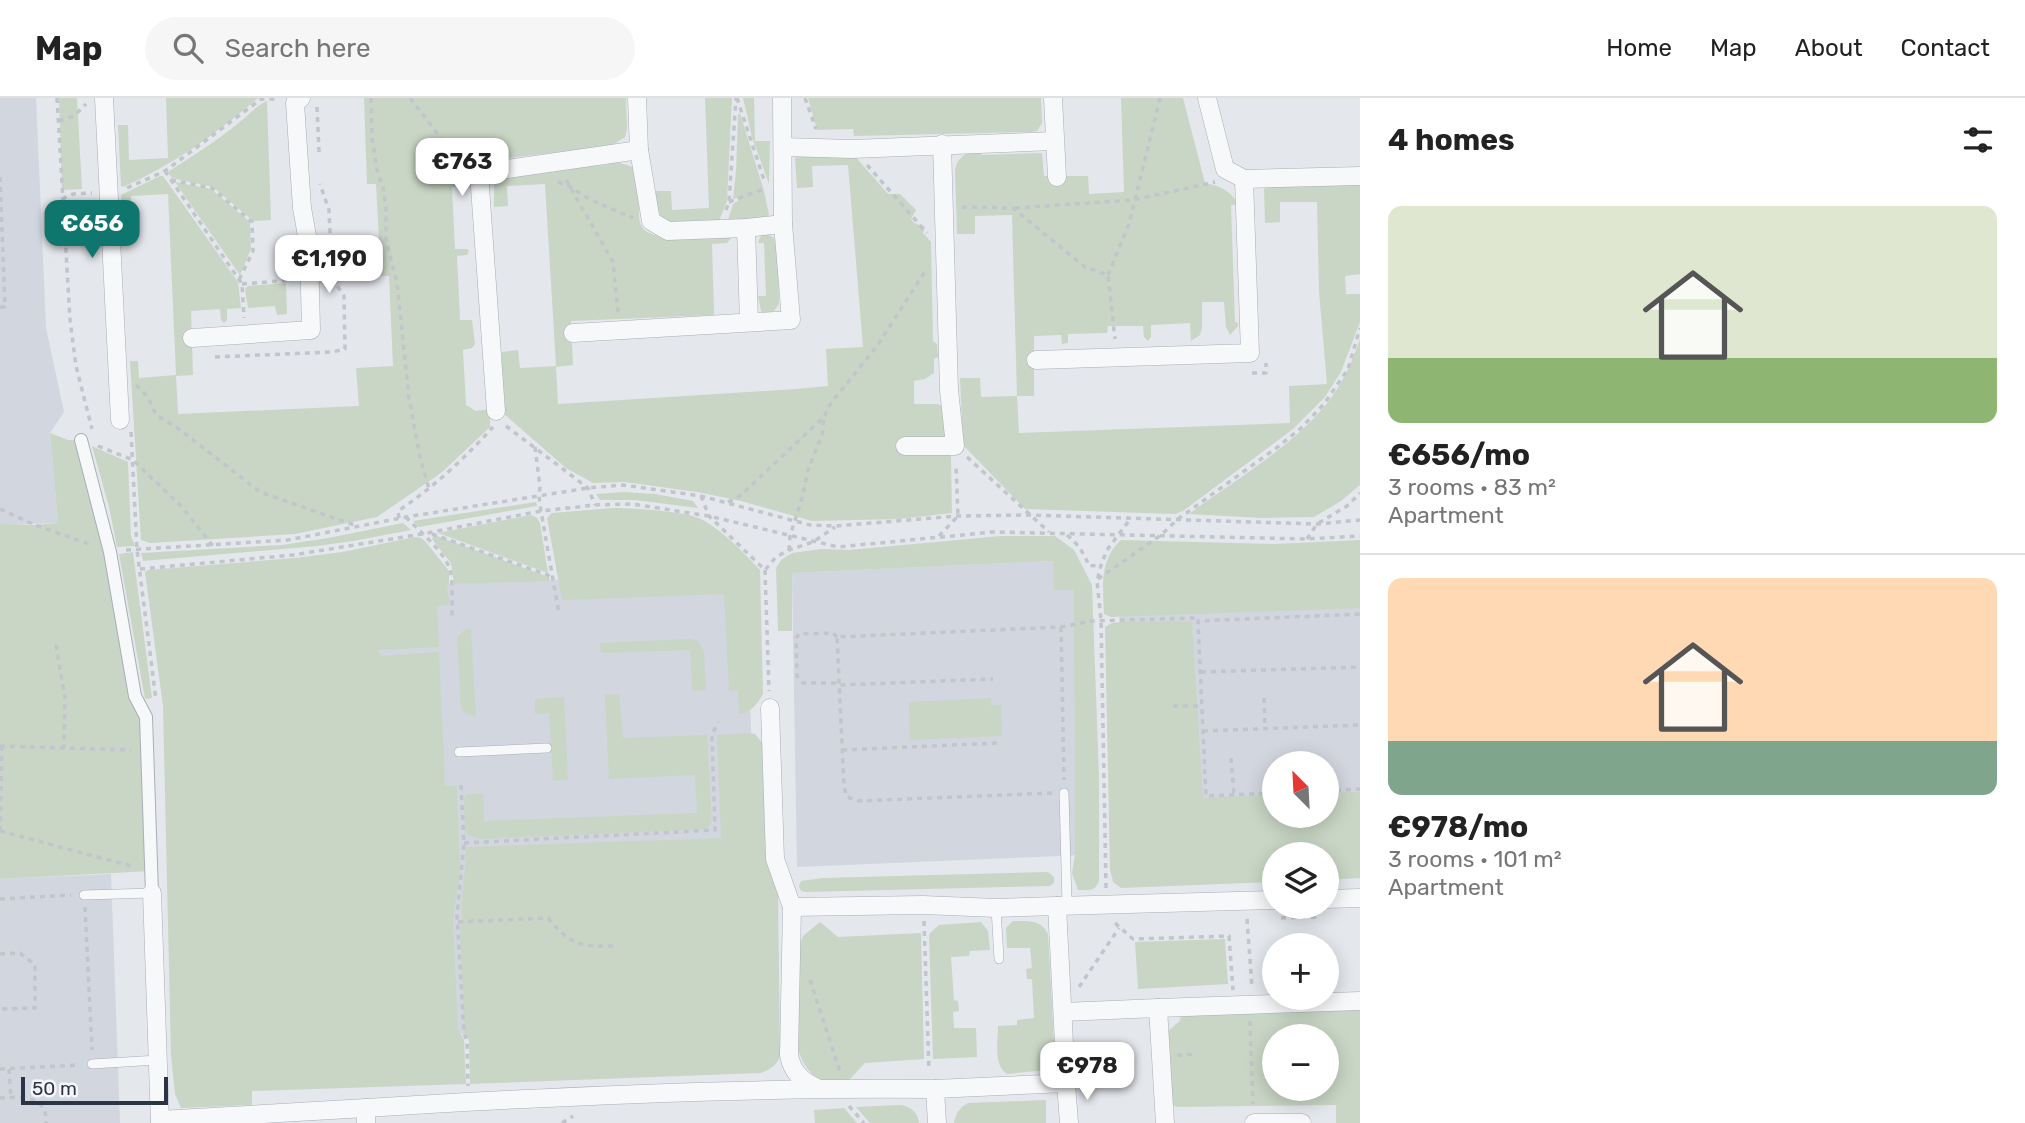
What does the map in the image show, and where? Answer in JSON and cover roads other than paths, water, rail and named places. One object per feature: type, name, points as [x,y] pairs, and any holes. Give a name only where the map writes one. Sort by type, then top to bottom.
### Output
[{"type":"street","points":[[104,98],[120,420]]},
{"type":"street","points":[[192,338],[311,330],[309,247],[302,208],[295,103],[301,98]]},
{"type":"street","points":[[638,98],[639,150],[651,221],[668,232],[783,224]]},
{"type":"street","points":[[573,333],[791,320],[783,224],[775,187],[783,147],[782,98]]},
{"type":"street","points":[[1053,98],[1057,177]]},
{"type":"street","points":[[1207,98],[1225,169],[1244,179],[1360,176]]},
{"type":"street","points":[[783,147],[852,149],[1054,141]]},
{"type":"street","points":[[905,446],[955,446],[949,390],[942,144]]},
{"type":"street","points":[[496,411],[479,173],[639,150]]},
{"type":"street","points":[[1036,360],[1250,353],[1244,179]]},
{"type":"street","points":[[746,228],[749,322]]},
{"type":"street","points":[[81,440],[110,552],[135,696],[146,717],[160,1121],[366,1115],[468,1101],[846,1087],[932,1089],[1066,1083]]},
{"type":"street","points":[[770,708],[775,859],[792,907],[789,1055],[797,1074],[817,1088]]},
{"type":"street","points":[[1339,898],[1360,898]]},
{"type":"street","points":[[792,907],[923,905],[996,908],[1262,900]]},
{"type":"street","points":[[1062,905],[1063,1012],[1069,1123]]},
{"type":"street","points":[[1063,1012],[1360,1001]]},
{"type":"street","points":[[1158,1008],[1165,1123]]},
{"type":"street","points":[[932,1089],[937,1123]]},
{"type":"street","points":[[1253,1116],[1303,1123]]},
{"type":"lane","points":[[459,752],[547,748]]},
{"type":"lane","points":[[1062,905],[1064,793]]},
{"type":"lane","points":[[84,895],[152,893]]},
{"type":"lane","points":[[996,908],[999,959]]},
{"type":"lane","points":[[92,1064],[158,1060]]}]
